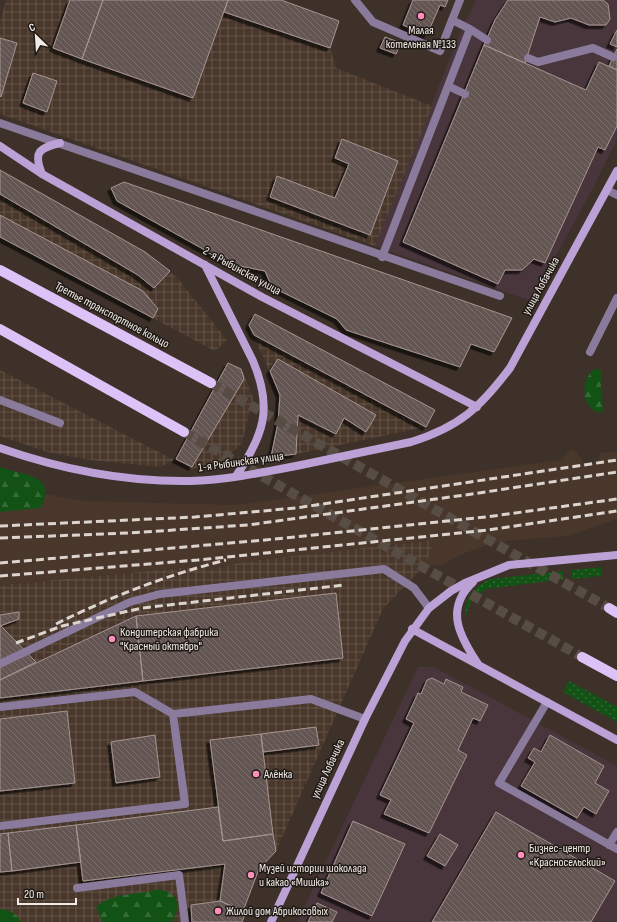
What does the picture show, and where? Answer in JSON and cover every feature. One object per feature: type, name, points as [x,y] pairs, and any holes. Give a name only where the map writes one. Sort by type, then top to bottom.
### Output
[{"type":"main road","name":"Третье транспортное кольцо","points":[[0,270],[211,383]]},
{"type":"main road","points":[[0,329],[184,432]]},
{"type":"main road","points":[[582,657],[617,676]]},
{"type":"street","points":[[355,0],[373,22],[440,51],[460,0]]},
{"type":"street","points":[[452,20],[487,40]]},
{"type":"street","points":[[382,257],[470,29]]},
{"type":"street","points":[[528,58],[538,62],[593,48],[613,57]]},
{"type":"street","points":[[448,86],[464,94]]},
{"type":"street","points":[[0,123],[382,257],[500,296]]},
{"type":"street","points":[[42,174],[37,157],[39,152],[48,146],[60,144]]},
{"type":"street","name":"2-я Рыбинская улица","points":[[0,146],[42,174],[262,297],[477,407]]},
{"type":"street","name":"улица Лобачика","points":[[477,407],[492,393],[510,368],[617,171]]},
{"type":"street","points":[[607,190],[617,195]]},
{"type":"street","points":[[205,264],[251,356],[260,376],[265,396],[261,427],[247,460],[236,476]]},
{"type":"street","points":[[590,352],[617,298]]},
{"type":"street","points":[[0,400],[60,423]]},
{"type":"street","name":"1-я Рыбинская улица","points":[[0,448],[36,461],[99,473],[152,479],[190,481],[270,471],[411,442],[431,436],[464,419],[477,407]]},
{"type":"street","name":"улица Лобачика","points":[[271,922],[364,719],[412,629],[429,608],[451,591],[478,576],[509,565],[617,555]]},
{"type":"street","points":[[0,664],[130,602],[160,594],[384,569],[414,588],[429,608]]},
{"type":"street","points":[[478,576],[465,589],[456,611],[458,627],[464,643],[480,666]]},
{"type":"street","points":[[412,629],[617,740]]},
{"type":"street","points":[[0,708],[135,692],[173,714],[311,699],[364,719]]},
{"type":"street","points":[[547,702],[499,783],[613,847],[617,832]]},
{"type":"street","points":[[0,826],[184,804],[173,714]]},
{"type":"street","points":[[77,888],[179,875],[185,922]]},
{"type":"shaded area","points":[[6,0],[281,0],[339,21],[330,48],[336,68],[432,106],[375,246],[0,114],[0,22]]},
{"type":"shaded area","points":[[476,0],[617,0],[617,139],[592,190],[531,301],[375,246],[460,33]]},
{"type":"shaded area","points":[[0,170],[145,252],[164,266],[179,280],[227,340],[215,351],[0,237]]},
{"type":"shaded area","points":[[255,314],[435,410],[426,427],[296,454],[271,457],[278,423],[280,395],[249,325]]},
{"type":"shaded area","points":[[228,363],[242,369],[253,398],[242,443],[223,461],[191,469],[174,460]]},
{"type":"shaded area","points":[[0,370],[174,460],[161,467],[90,460],[47,452],[0,436]]},
{"type":"shaded area","points":[[570,450],[575,450],[584,463],[597,462],[600,453],[617,451],[617,519],[567,536],[506,541],[487,545],[460,555],[439,566],[426,564],[433,545],[432,540],[242,562],[208,570],[206,566],[0,585],[0,490],[29,491],[84,501],[235,505],[561,460]]},
{"type":"shaded area","points":[[432,540],[433,545],[426,564],[383,609],[276,851],[259,869],[243,910],[246,912],[242,922],[0,922],[0,585],[206,566],[208,570],[242,562]]},
{"type":"shaded area","points":[[418,667],[434,667],[617,766],[617,922],[297,922]]},
{"type":"green space","points":[[596,368],[602,373],[601,385],[603,410],[600,413],[588,405],[585,396],[587,377]]},
{"type":"green space","points":[[0,467],[31,476],[42,483],[45,489],[45,497],[40,508],[0,512]]},
{"type":"green space","points":[[601,567],[602,576],[572,579],[572,570]]},
{"type":"green space","points":[[563,571],[564,579],[486,589],[471,601],[466,617],[467,604],[472,593],[480,585],[491,579]]},
{"type":"green space","points":[[569,681],[617,707],[617,722],[563,692]]},
{"type":"green space","points":[[158,889],[168,892],[176,898],[178,908],[172,922],[102,922],[96,907],[103,902],[118,896]]},
{"type":"green space","points":[[0,909],[12,912],[21,922],[0,922]]},
{"type":"building","points":[[70,0],[103,0],[82,59],[53,48]]},
{"type":"building","points":[[103,0],[228,0],[193,98],[82,59]]},
{"type":"building","points":[[228,0],[281,0],[339,21],[330,48],[224,12]]},
{"type":"building","name":"Малая котельная №133","points":[[413,0],[448,0],[445,7],[440,5],[427,35],[403,25]]},
{"type":"building","points":[[508,0],[603,0],[608,4],[610,19],[606,25],[589,25],[571,18],[555,22],[540,17],[525,63],[484,45],[495,20]]},
{"type":"building","points":[[617,30],[617,47],[610,44]]},
{"type":"building","points":[[385,37],[401,43],[396,54],[380,48]]},
{"type":"building","points":[[0,38],[17,43],[1,97],[0,96]]},
{"type":"building","points":[[484,45],[586,90],[599,62],[617,70],[617,126],[605,150],[598,147],[545,263],[534,259],[522,270],[505,270],[498,284],[403,242]]},
{"type":"building","points":[[617,49],[617,70],[609,66]]},
{"type":"building","points":[[33,73],[57,81],[47,112],[23,103]]},
{"type":"building","points":[[342,139],[398,161],[370,235],[270,197],[277,176],[335,198],[349,164],[335,158]]},
{"type":"building","points":[[0,170],[145,252],[170,271],[154,288],[138,275],[0,194]]},
{"type":"building","points":[[124,182],[512,318],[494,352],[471,344],[460,367],[346,330],[337,319],[272,287],[265,271],[230,264],[117,201],[111,188]]},
{"type":"building","points":[[0,215],[143,291],[158,309],[153,318],[0,237]]},
{"type":"building","points":[[255,314],[435,410],[426,427],[254,335],[249,325]]},
{"type":"building","points":[[278,359],[376,415],[366,432],[344,418],[336,434],[298,415],[296,454],[271,457],[278,423],[280,395],[270,371]]},
{"type":"building","points":[[228,363],[241,369],[244,379],[192,467],[176,459]]},
{"type":"building","points":[[336,593],[343,658],[143,681],[136,616]]},
{"type":"building","points":[[19,612],[19,619],[0,626],[0,615]]},
{"type":"building","name":"Кондитерская фабрика \"Красный октябрь\"","points":[[136,616],[143,681],[0,698],[0,680]]},
{"type":"building","points":[[0,626],[36,662],[0,680]]},
{"type":"building","points":[[432,678],[444,684],[446,679],[463,687],[461,692],[488,705],[480,721],[473,718],[458,750],[467,755],[429,833],[384,814],[391,800],[380,795],[414,723],[406,719],[418,693],[421,694],[427,680]]},
{"type":"building","points":[[67,711],[75,783],[0,791],[0,719]]},
{"type":"building","points":[[316,727],[319,745],[263,752],[261,734]]},
{"type":"building","points":[[261,734],[273,834],[223,841],[210,740]]},
{"type":"building","points":[[155,735],[160,777],[116,783],[111,742]]},
{"type":"building","points":[[550,735],[604,766],[595,783],[609,791],[596,814],[584,807],[577,818],[521,786],[535,762],[528,758],[534,748],[541,752]]},
{"type":"building","points":[[218,807],[223,841],[273,834],[276,851],[259,869],[243,911],[220,901],[225,864],[83,881],[76,825]]},
{"type":"building","name":"Бизнес-центр «Красносельский»","points":[[496,812],[615,881],[591,922],[432,922]]},
{"type":"building","points":[[353,821],[405,844],[372,916],[321,893]]},
{"type":"building","points":[[76,825],[81,862],[12,871],[8,833]]},
{"type":"building","points":[[8,833],[12,871],[0,872],[0,834]]},
{"type":"building","points":[[440,834],[458,845],[445,866],[427,856]]},
{"type":"building","name":"Жилой дом Абрикосовых","points":[[220,901],[246,912],[242,922],[192,922],[191,905]]},
{"type":"building","points":[[317,903],[337,912],[332,922],[308,922]]},
{"type":"tunnel","points":[[211,383],[609,608]]},
{"type":"tunnel","points":[[184,432],[582,657]]},
{"type":"railway","points":[[0,526],[195,517],[296,508],[617,460]]},
{"type":"railway","points":[[0,538],[129,533],[248,525],[617,472]]},
{"type":"railway","points":[[0,563],[265,540],[486,517],[617,499]]},
{"type":"railway","points":[[0,576],[198,560],[488,530],[617,511]]},
{"type":"railway","points":[[56,624],[139,588],[226,560]]},
{"type":"railway","points":[[16,643],[62,626],[142,608],[344,585]]},
{"type":"place","name":"Малая котельная №133","points":[[421,16]]},
{"type":"place","name":"Кондитерская фабрика \"Красный октябрь\"","points":[[112,639]]},
{"type":"place","name":"Алёнка","points":[[256,774]]},
{"type":"place","name":"Бизнес-центр «Красносельский»","points":[[521,855]]},
{"type":"place","name":"Музей истории шоколада и какао «Мишка»","points":[[251,875]]},
{"type":"place","name":"Жилой дом Абрикосовых","points":[[218,911]]}]
